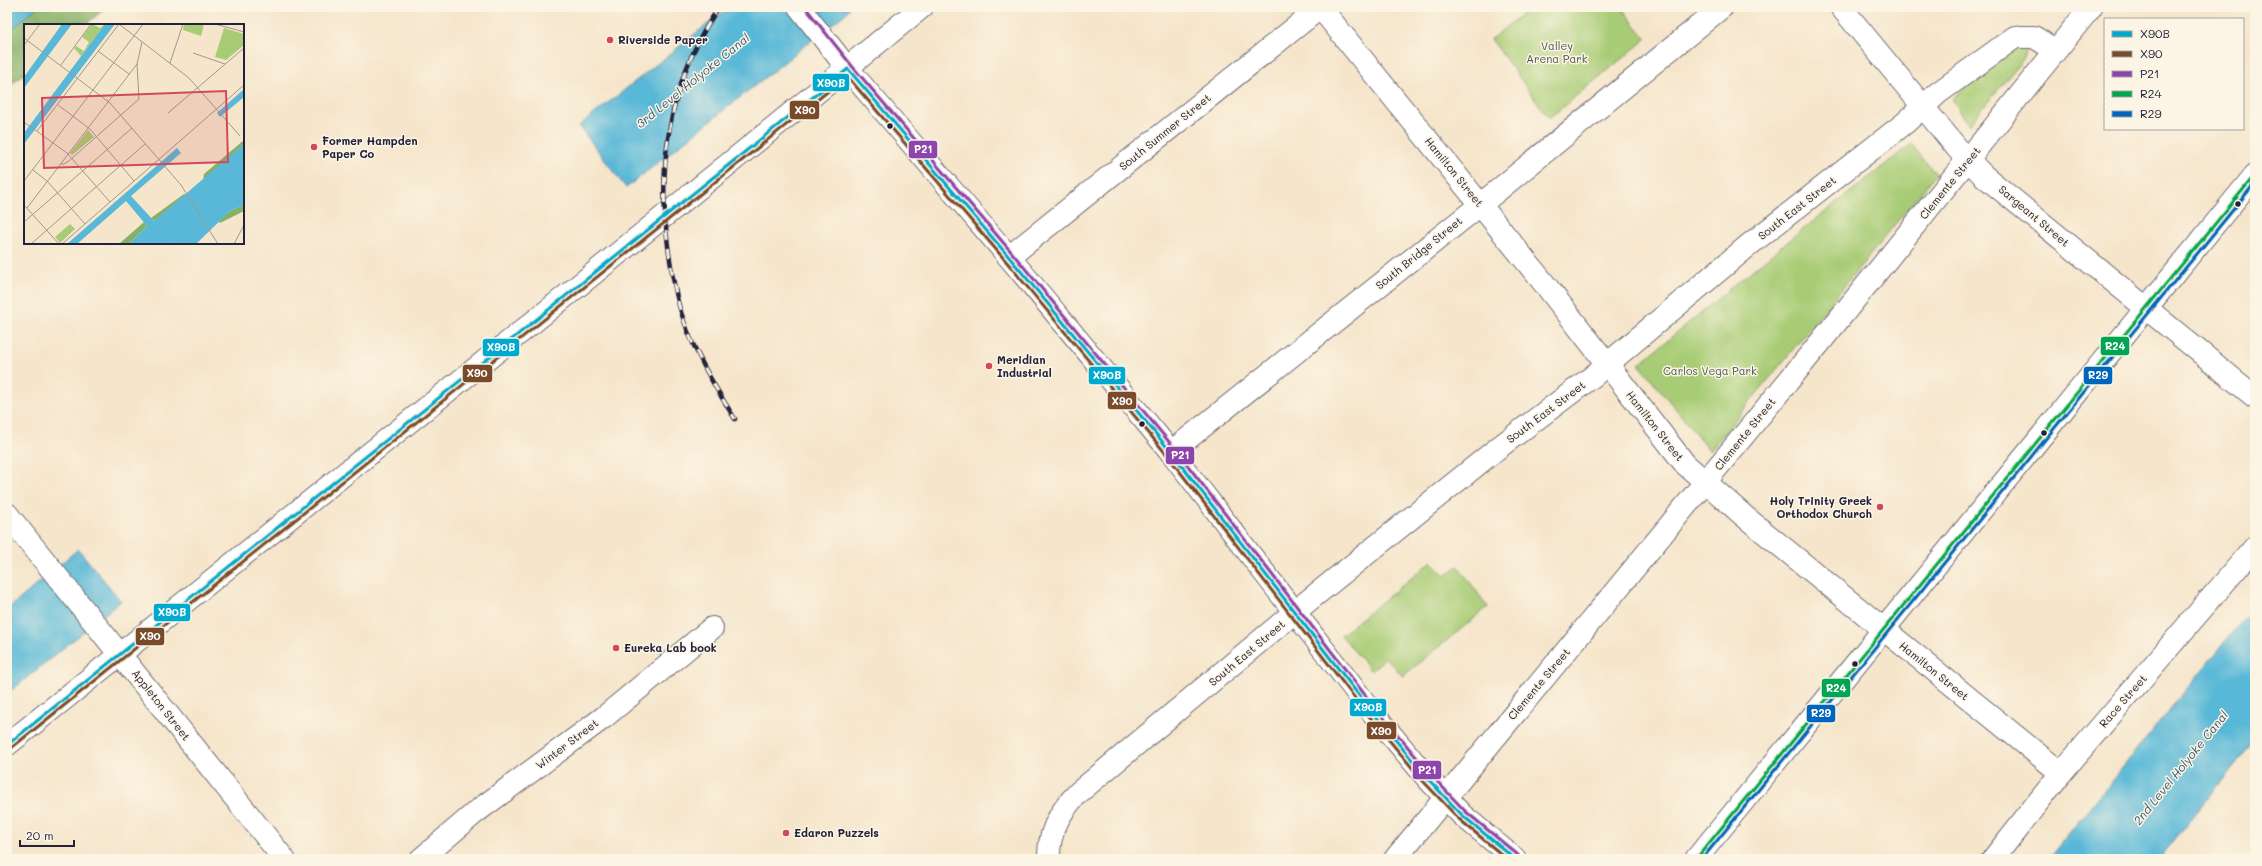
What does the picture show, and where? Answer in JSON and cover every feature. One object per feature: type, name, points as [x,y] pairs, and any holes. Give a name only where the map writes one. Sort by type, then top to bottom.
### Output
[{"type":"street","points":[[799,7],[848,68],[1009,257],[1171,452],[1368,707],[1462,815],[1515,859]]},
{"type":"street","points":[[7,745],[114,646],[848,68],[922,7]]},
{"type":"street","name":"Hamilton Street","points":[[1321,7],[1607,364],[1685,464],[1744,516],[2061,773]]},
{"type":"street","name":"South Summer Street","points":[[1009,257],[1321,7]]},
{"type":"street","name":"South Bridge Street","points":[[1171,452],[1480,205],[1722,7]]},
{"type":"street","name":"Sargeant Street","points":[[1840,7],[1983,175],[2255,398]]},
{"type":"street","name":"Clemente Street","points":[[1395,859],[1969,160],[2090,7]]},
{"type":"street","name":"South East Street","points":[[1049,859],[1054,826],[1064,806],[1078,793],[1295,612],[1498,448],[1607,364],[1749,245],[1905,123],[1938,93],[2015,37],[2034,37],[2055,50]]},
{"type":"street","points":[[1696,859],[2255,175]]},
{"type":"street","name":"Appleton Street","points":[[7,514],[284,859]]},
{"type":"street","name":"Race Street","points":[[1993,859],[2061,773],[2255,547]]},
{"type":"street","name":"Winter Street","points":[[421,859],[476,812],[603,718],[712,628]]},
{"type":"green space","points":[[37,7],[107,7],[86,24],[24,24],[24,74],[7,88],[7,33]]},
{"type":"green space","name":"Valley Arena Park","points":[[1531,7],[1621,7],[1646,39],[1549,118],[1491,39]]},
{"type":"green space","points":[[2025,46],[2024,58],[1969,125],[1952,99],[2015,47]]},
{"type":"green space","name":"Carlos Vega Park","points":[[1911,144],[1936,174],[1710,451],[1639,364],[1762,262]]},
{"type":"green space","points":[[1432,561],[1445,576],[1458,566],[1488,607],[1403,676],[1385,658],[1371,671],[1341,635]]},
{"type":"water","points":[[7,7],[37,7],[7,33]]},
{"type":"water","name":"3rd Level Holyoke Canal","points":[[729,7],[850,7],[845,14],[626,188],[579,126]]},
{"type":"water","points":[[78,549],[121,601],[7,694],[7,610]]},
{"type":"water","name":"2nd Level Holyoke Canal","points":[[2255,605],[2255,740],[2159,859],[2048,859]]},
{"type":"railway","points":[[719,7],[702,34],[678,92],[666,152],[664,183],[665,215],[673,278],[685,324],[704,366],[735,419]]},
{"type":"transit line","name":"P21","points":[[805,7],[852,66],[1013,254],[1175,449],[1372,704],[1432,776],[1465,811],[1518,855]]},
{"type":"transit line","name":"X90B","points":[[7,745],[848,69],[1009,257],[1171,452],[1368,707],[1428,779],[1462,815],[1515,859]]},
{"type":"transit line","name":"X90","points":[[10,749],[847,76],[1005,260],[1167,455],[1364,710],[1424,782],[1459,819],[1507,859]]},
{"type":"transit line","name":"R24","points":[[1696,859],[2255,175]]},
{"type":"transit line","name":"R29","points":[[1702,859],[2255,183]]},
{"type":"place","name":"Riverside Paper","points":[[610,40]]},
{"type":"place","name":"Former Hampden Paper Co","points":[[314,147]]},
{"type":"place","name":"Meridian Industrial","points":[[989,366]]},
{"type":"place","name":"Holy Trinity Greek Orthodox Church","points":[[1880,507]]},
{"type":"place","name":"Eureka Lab book","points":[[616,648]]},
{"type":"place","name":"Edaron Puzzels","points":[[786,833]]}]
